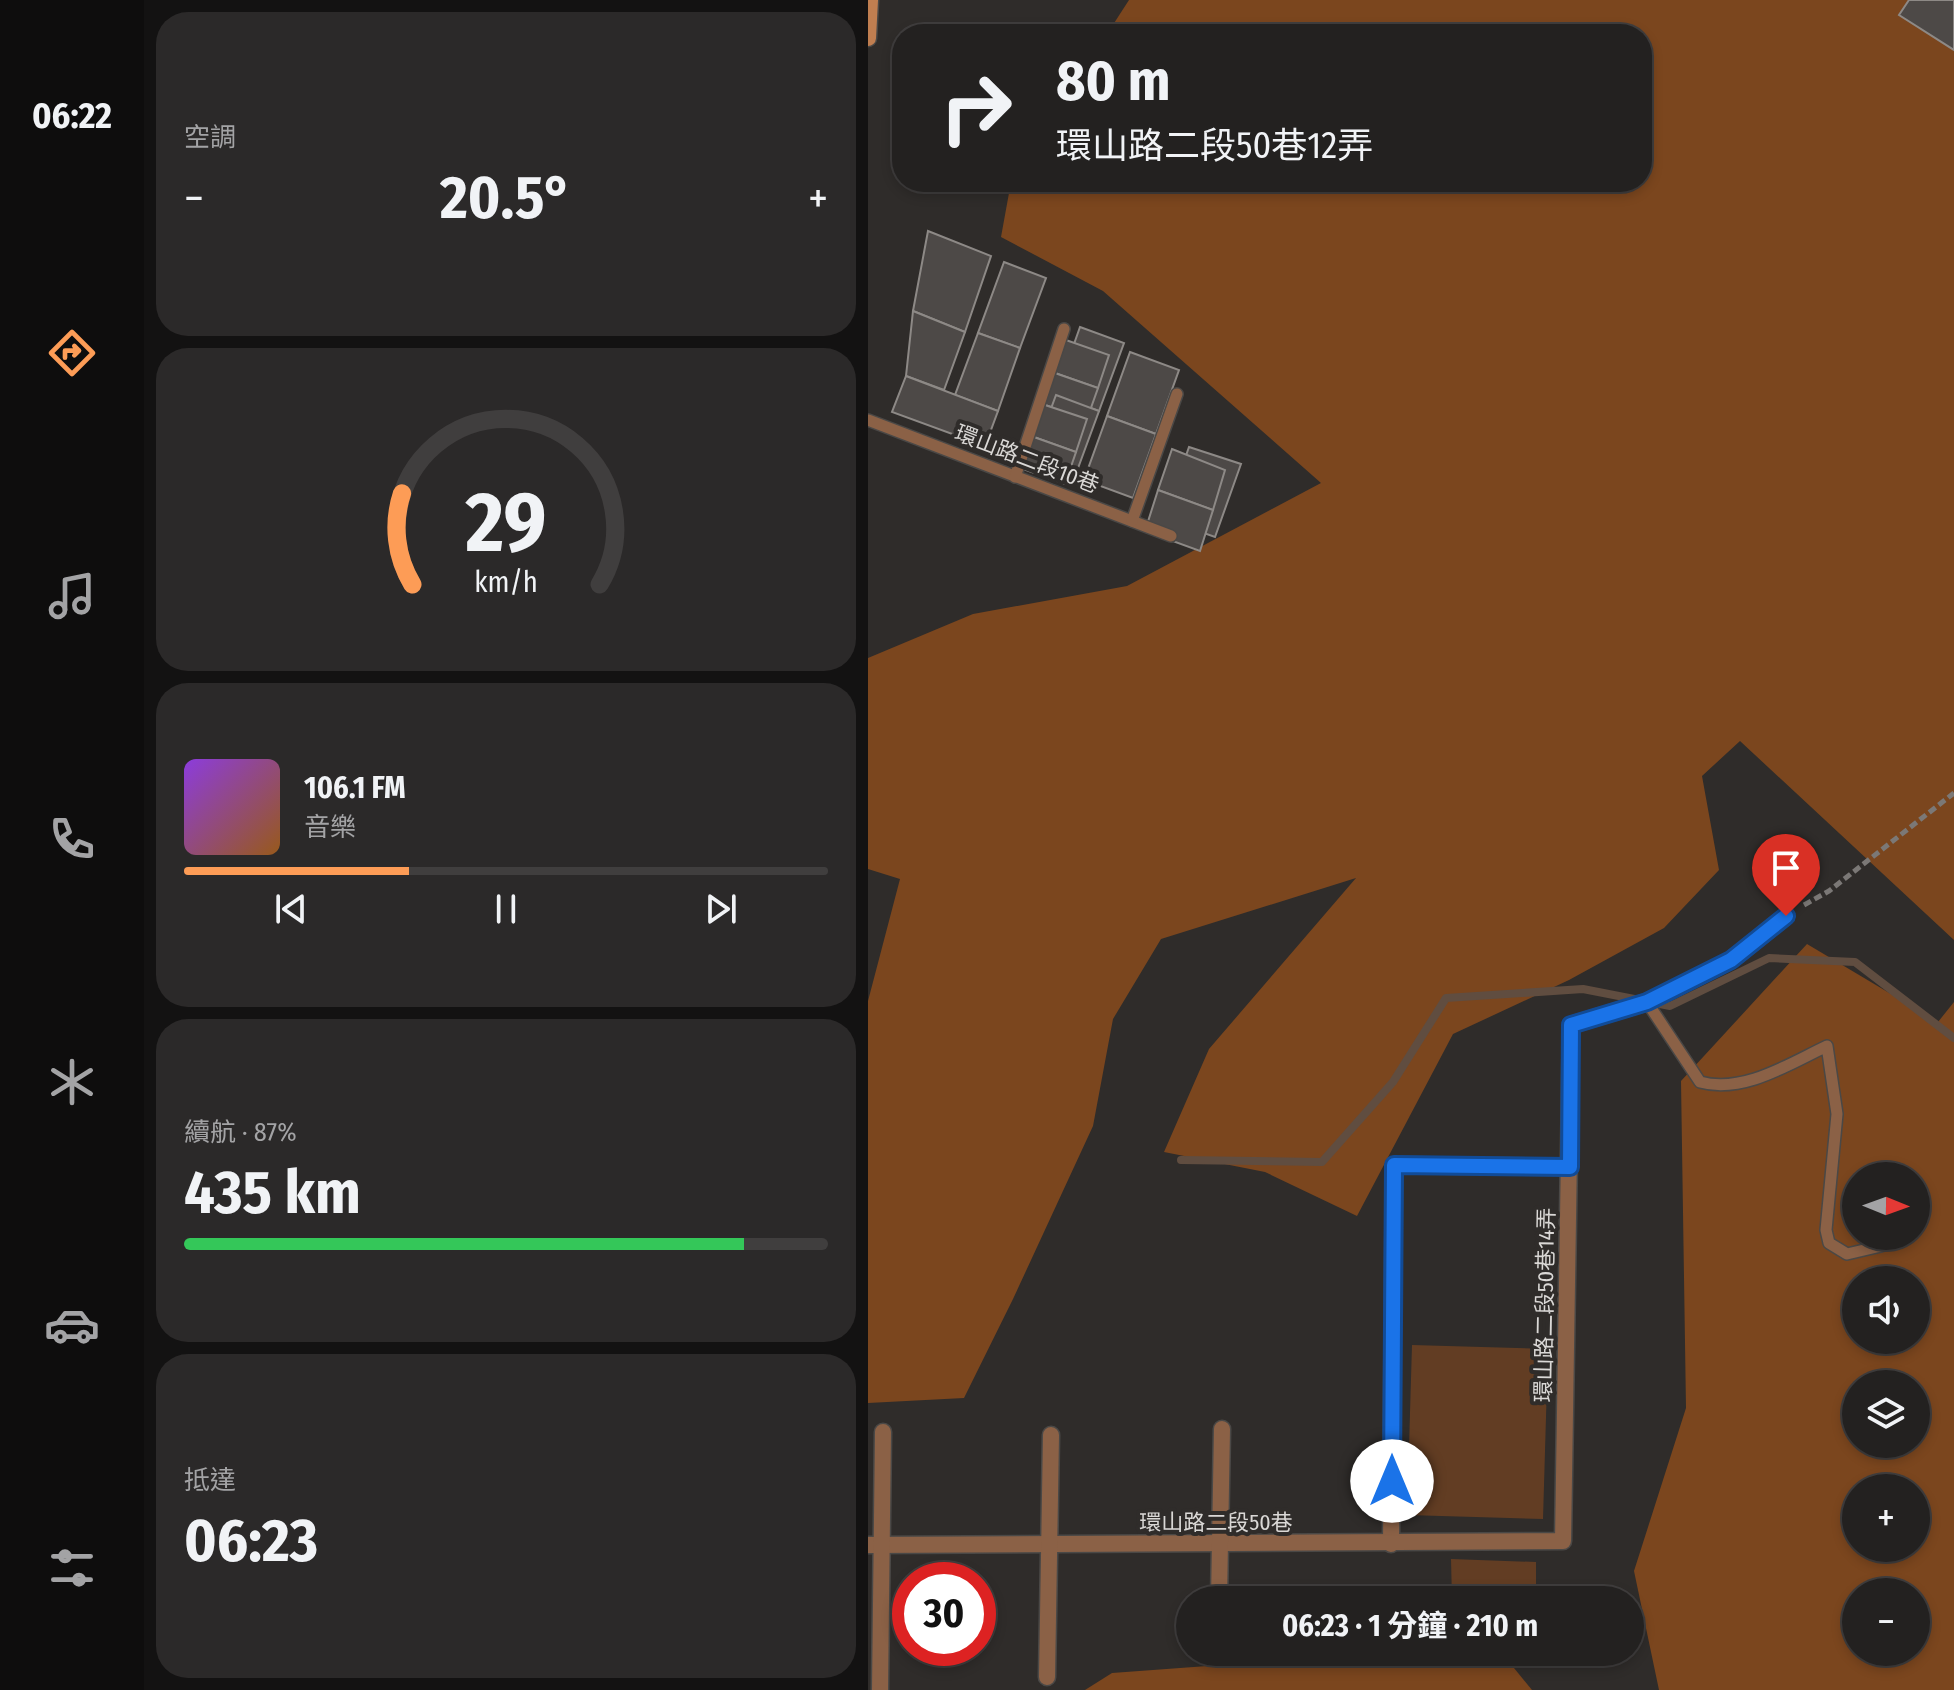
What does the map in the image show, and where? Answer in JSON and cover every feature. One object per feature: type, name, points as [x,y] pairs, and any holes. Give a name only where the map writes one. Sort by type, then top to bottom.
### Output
[{"type":"street","points":[[868,38],[870,0]]},
{"type":"street","name":"環山路二段50巷14弄","points":[[1563,1541],[1571,1025],[1647,1002],[1731,960],[1786,916]]},
{"type":"street","points":[[1391,1544],[1394,1165],[1570,1167]]},
{"type":"street","points":[[1219,1586],[1222,1429]]},
{"type":"street","points":[[880,1690],[875,1545],[883,1432]]},
{"type":"street","points":[[1047,1677],[1051,1435]]},
{"type":"street","name":"環山路二段50巷","points":[[875,1545],[1563,1541]]},
{"type":"lane","points":[[1015,477],[1064,329]]},
{"type":"lane","points":[[1132,521],[1177,394]]},
{"type":"lane","name":"環山路二段10巷","points":[[868,420],[1171,536]]},
{"type":"lane","points":[[1647,1002],[1700,1082],[1716,1086],[1752,1080],[1827,1046],[1837,1114],[1826,1230],[1829,1243],[1847,1254],[1864,1250]]},
{"type":"path","points":[[1786,916],[1829,891],[1954,793]]},
{"type":"shaded area","points":[[1129,0],[1954,0],[1954,940],[1740,741],[1702,776],[1719,870],[1664,928],[1569,980],[1453,1034],[1357,1216],[1265,1172],[1164,1152],[1209,1049],[1356,878],[1161,939],[1113,1019],[1093,1126],[964,1398],[868,1403],[868,1001],[900,879],[868,869],[868,658],[973,614],[1127,586],[1321,483],[1103,291],[1001,237],[1009,192],[1652,192],[1652,24],[1113,24]]},
{"type":"shaded area","points":[[1807,944],[1938,1022],[1954,1002],[1954,1690],[1659,1690],[1644,1619],[1644,1586],[1637,1586],[1634,1571],[1686,1408],[1681,1081]]},
{"type":"shaded area","points":[[1412,1345],[1548,1349],[1543,1519],[1407,1515]]},
{"type":"shaded area","points":[[1451,1559],[1536,1562],[1536,1586],[1452,1586]]},
{"type":"shaded area","points":[[1206,1666],[1512,1666],[1532,1690],[1085,1690],[1112,1673]]},
{"type":"building","points":[[1909,0],[1954,0],[1954,50],[1899,15]]},
{"type":"building","points":[[928,231],[991,256],[965,332],[913,311]]},
{"type":"building","points":[[1004,262],[1046,278],[1020,348],[978,333]]},
{"type":"building","points":[[913,311],[965,332],[944,390],[906,376]]},
{"type":"building","points":[[1080,327],[1124,343],[1099,411],[1056,395]]},
{"type":"building","points":[[978,333],[1020,348],[998,411],[955,395]]},
{"type":"building","points":[[1063,339],[1109,355],[1098,388],[1052,372]]},
{"type":"building","points":[[1130,352],[1179,370],[1156,434],[1107,416]]},
{"type":"building","points":[[1052,372],[1098,388],[1087,419],[1042,404]]},
{"type":"building","points":[[906,376],[998,411],[985,446],[892,412]]},
{"type":"building","points":[[1056,395],[1099,411],[1074,479],[1031,463]]},
{"type":"building","points":[[1042,404],[1087,419],[1076,452],[1031,436]]},
{"type":"building","points":[[1107,416],[1156,434],[1133,498],[1084,480]]},
{"type":"building","points":[[1031,436],[1076,452],[1065,484],[1020,468]]},
{"type":"building","points":[[1189,447],[1241,464],[1215,537],[1164,519]]},
{"type":"building","points":[[1172,449],[1225,470],[1213,510],[1158,490]]},
{"type":"building","points":[[1158,490],[1213,510],[1200,551],[1145,531]]},
{"type":"waterway","points":[[1181,1160],[1322,1162],[1393,1082],[1446,998],[1583,989],[1670,1006],[1769,958],[1855,962],[1954,1038]]},
{"type":"route","points":[[1392,1481],[1394,1165],[1570,1167],[1571,1025],[1647,1002],[1731,960],[1786,916]]}]
